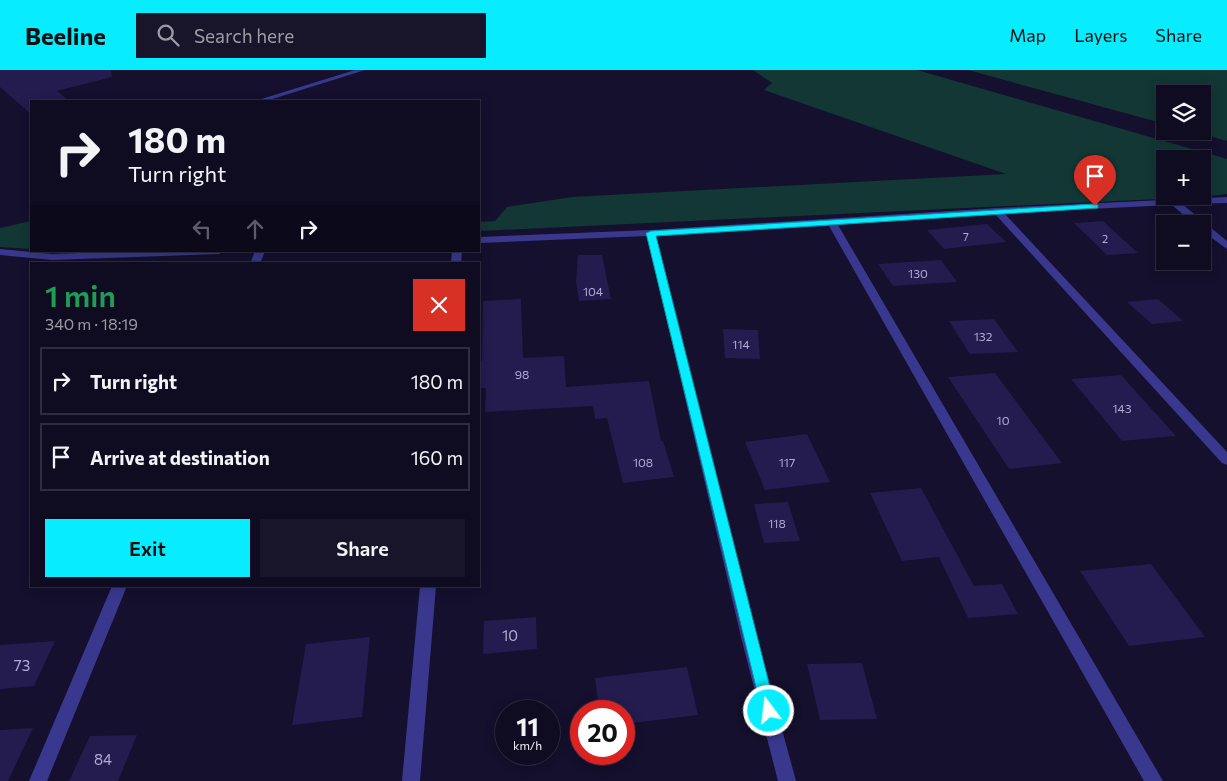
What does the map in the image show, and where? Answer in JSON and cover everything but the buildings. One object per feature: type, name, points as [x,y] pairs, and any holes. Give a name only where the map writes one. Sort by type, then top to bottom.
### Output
[{"type":"lane","points":[[262,100],[362,70]]},
{"type":"lane","points":[[1211,201],[1227,200]]},
{"type":"lane","points":[[480,240],[651,233],[1156,203]]},
{"type":"lane","points":[[1178,205],[1189,215]]},
{"type":"lane","points":[[997,211],[1227,460]]},
{"type":"lane","points":[[832,223],[1154,781]]},
{"type":"lane","points":[[651,233],[750,641],[787,781]]},
{"type":"lane","points":[[1211,233],[1227,246]]},
{"type":"lane","points":[[0,252],[52,257],[190,252]]},
{"type":"lane","points":[[38,781],[120,587]]},
{"type":"lane","points":[[411,781],[428,587]]},
{"type":"green space","points":[[753,70],[917,70],[1196,150],[1156,150],[1156,199],[480,231],[480,222],[495,221],[507,207],[572,197],[1006,174],[764,90],[772,83]]},
{"type":"green space","points":[[968,70],[1227,70],[1227,141],[1211,136],[1211,85],[1156,85],[1156,122]]},
{"type":"green space","points":[[1211,154],[1227,159],[1227,194],[1211,196]]},
{"type":"green space","points":[[30,221],[30,249],[0,247],[0,228]]},
{"type":"route","points":[[769,711],[750,641],[651,233],[1095,206]]}]
